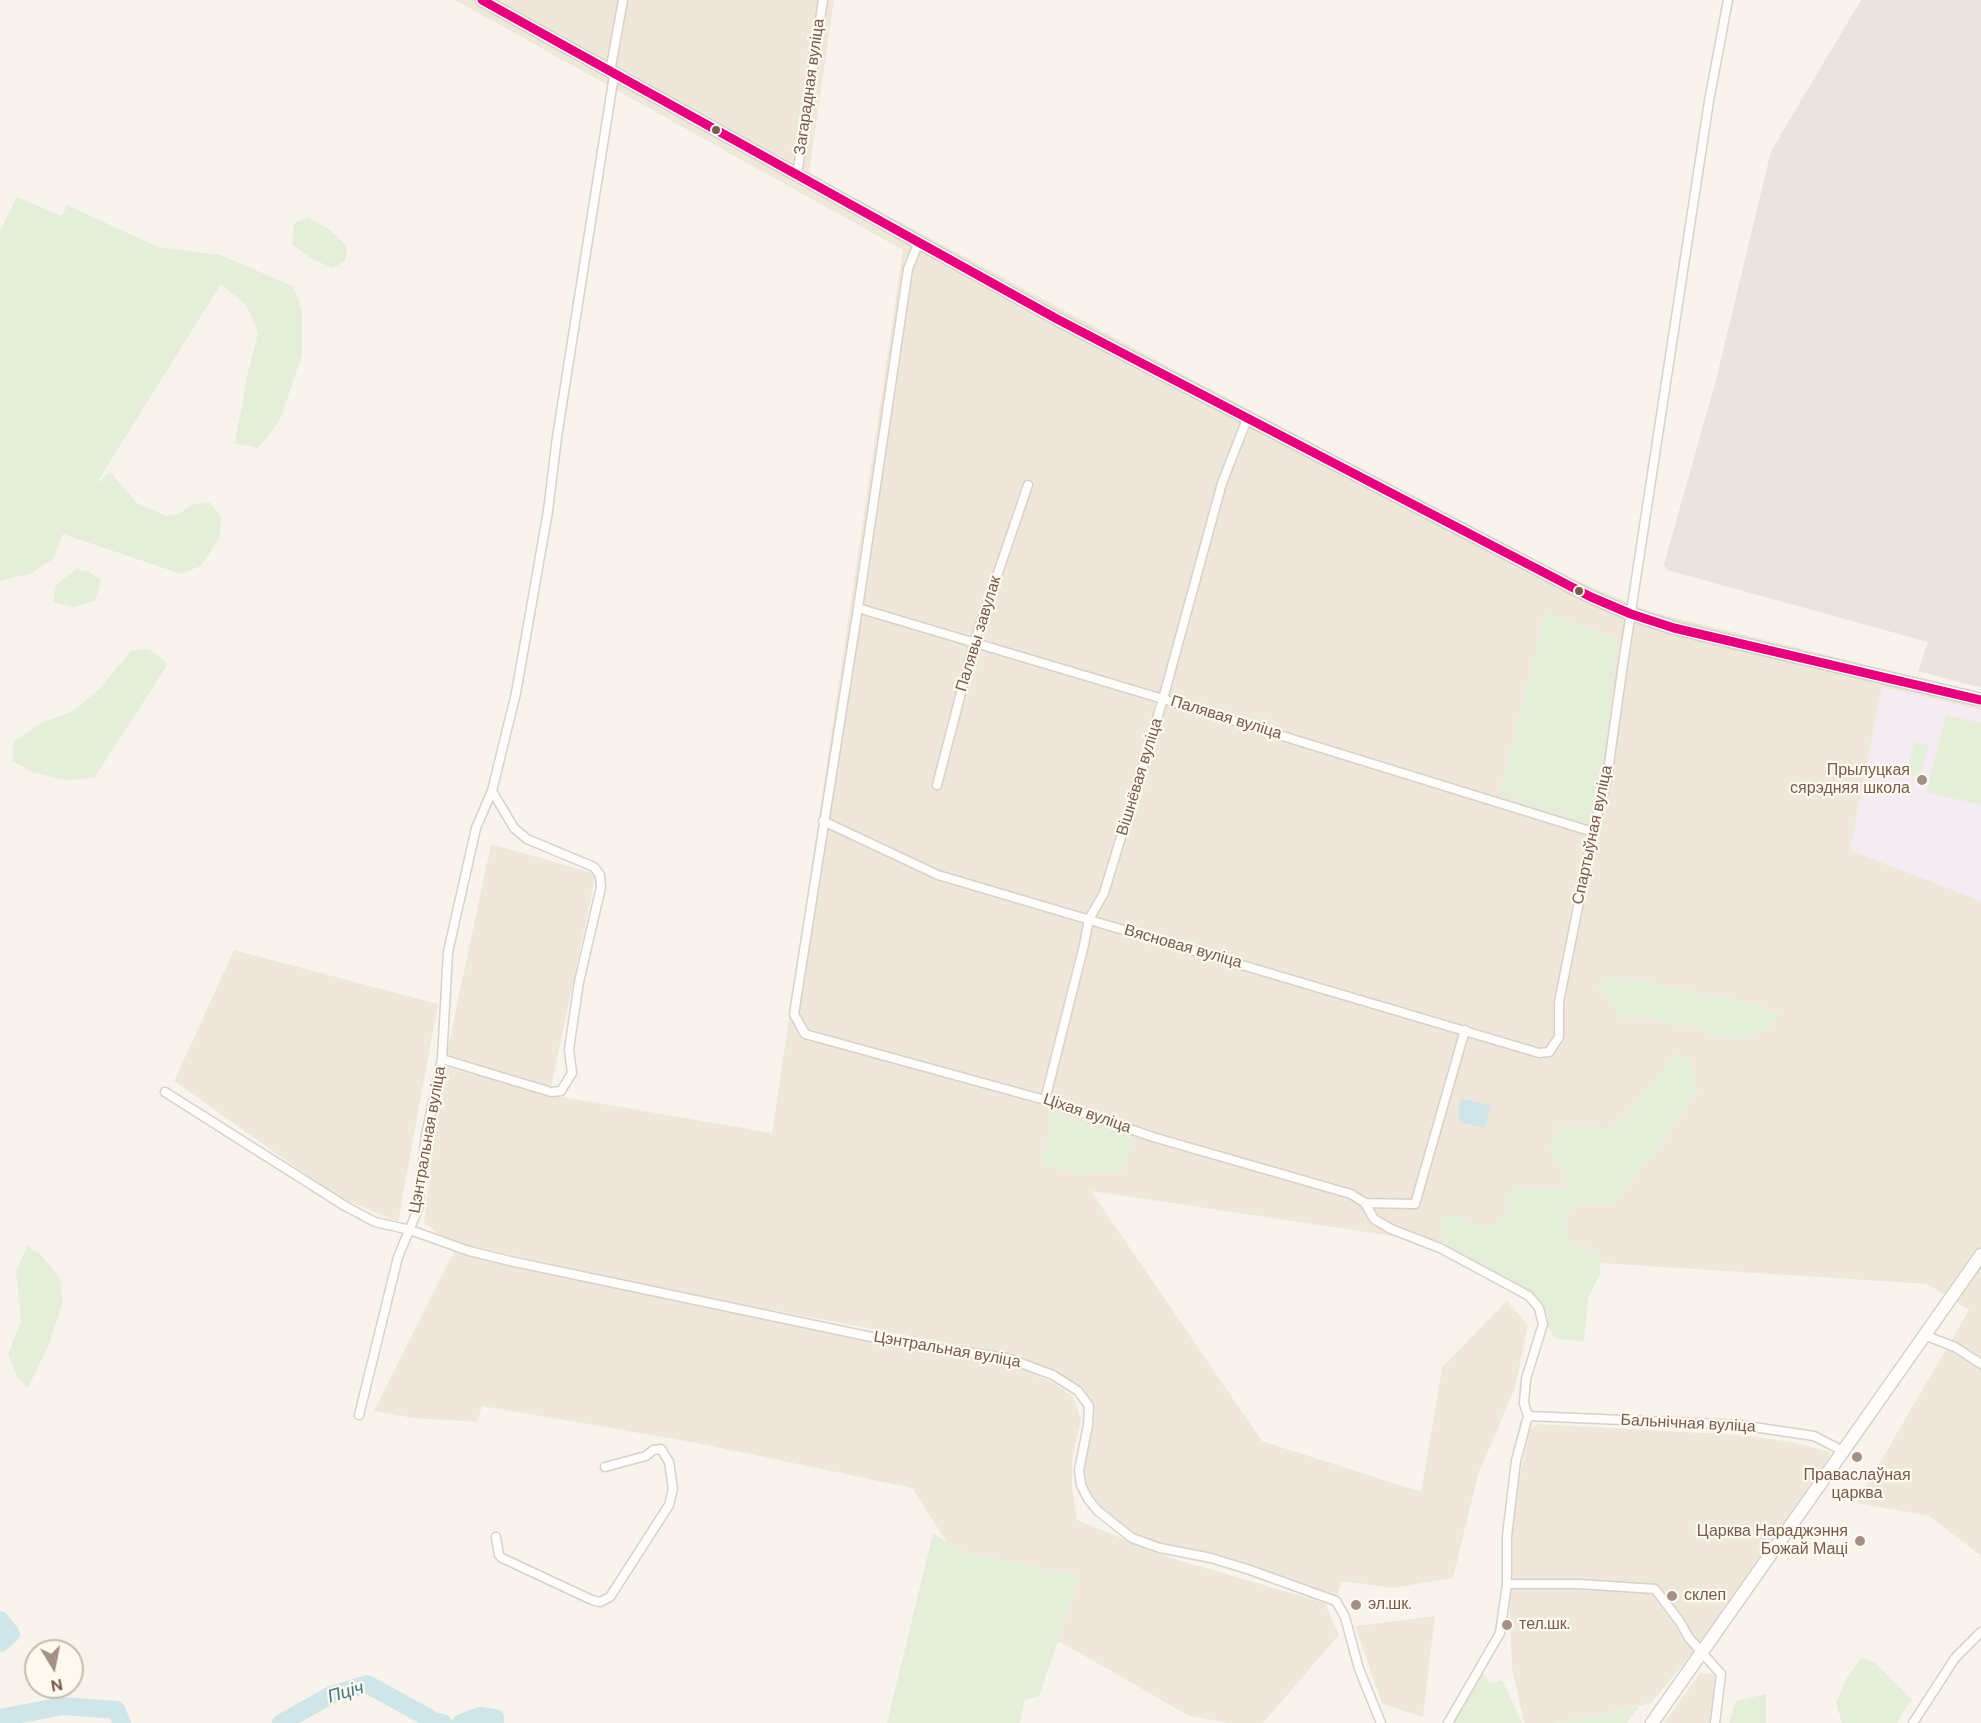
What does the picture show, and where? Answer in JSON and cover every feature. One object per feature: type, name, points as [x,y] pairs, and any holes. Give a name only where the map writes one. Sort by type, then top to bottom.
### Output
[{"type":"street","points":[[482,0],[918,244],[1246,419],[1544,574],[1631,615],[1674,628],[1981,700]]},
{"type":"street","points":[[442,1059],[448,952],[476,828],[492,791],[516,693],[548,511],[557,437],[623,0]]},
{"type":"street","name":"Загарадная вуліца","points":[[796,175],[822,0]]},
{"type":"street","name":"Спартыўная вуліца","points":[[1549,1052],[1559,1037],[1559,1002],[1593,832],[1607,778],[1709,100],[1728,0]]},
{"type":"street","points":[[823,820],[858,608],[908,269],[918,244]]},
{"type":"street","name":"Вішнёвая вуліца","points":[[1045,1100],[1089,919],[1104,893],[1163,699],[1222,483],[1246,419]]},
{"type":"street","name":"Палявы завулак","points":[[937,785],[974,643],[1028,485]]},
{"type":"street","name":"Палявая вуліца","points":[[858,608],[1163,699],[1593,832]]},
{"type":"street","name":"Цэнтральная вуліца","points":[[359,1415],[398,1257],[418,1209],[426,1135],[442,1059],[551,1092],[561,1091],[572,1073],[569,1050],[579,982],[601,887],[600,875],[594,867],[527,839],[514,828],[492,791]]},
{"type":"street","name":"Вясновая вуліца","points":[[823,820],[938,875],[1539,1053],[1549,1052]]},
{"type":"street","name":"Ціхая вуліца","points":[[823,820],[794,1014],[806,1034],[1045,1100],[1153,1137],[1351,1194],[1365,1203]]},
{"type":"street","points":[[1365,1203],[1415,1204],[1465,1030]]},
{"type":"street","name":"Цэнтральная вуліца","points":[[165,1092],[361,1215],[469,1251],[521,1264],[900,1343],[1007,1358],[1053,1375],[1078,1391],[1089,1406],[1088,1425],[1079,1470],[1081,1485],[1088,1499],[1098,1511],[1132,1538],[1160,1548],[1211,1558],[1336,1601],[1345,1617],[1359,1669],[1381,1723]]},
{"type":"street","points":[[1365,1203],[1374,1219],[1391,1229],[1440,1248],[1529,1296],[1539,1308],[1543,1324],[1526,1379],[1524,1403],[1528,1416],[1516,1461],[1509,1515],[1507,1584],[1500,1633],[1448,1723]]},
{"type":"street","points":[[1652,1723],[1981,1255]]},
{"type":"street","points":[[1924,1335],[1955,1347],[1981,1364]]},
{"type":"street","name":"Бальнічная вуліца","points":[[1528,1416],[1740,1425],[1814,1436],[1844,1451]]},
{"type":"street","points":[[496,1537],[499,1555],[502,1558],[592,1600],[600,1602],[610,1597],[669,1505],[674,1489],[669,1462],[662,1449],[653,1450],[646,1456],[605,1467]]},
{"type":"street","points":[[1507,1584],[1579,1584],[1655,1589],[1721,1674],[1714,1723]]},
{"type":"street","points":[[1913,1723],[1954,1658],[1981,1632]]},
{"type":"shaded area","points":[[455,0],[834,0],[809,173],[1562,575],[1652,612],[1981,693],[1981,1556],[1929,1516],[1856,1503],[1969,1310],[1927,1284],[1553,1260],[1091,1191],[1262,1441],[1421,1492],[1442,1367],[1507,1301],[1528,1325],[1515,1388],[1478,1475],[1453,1578],[1393,1588],[1341,1581],[1337,1596],[1235,1560],[1135,1536],[1103,1510],[1083,1483],[1093,1404],[1082,1386],[1041,1365],[1010,1355],[693,1295],[471,1246],[441,1236],[424,1222],[443,1066],[551,1095],[772,1133],[903,250]]},
{"type":"shaded area","points":[[1861,0],[1981,0],[1981,688],[1918,671],[1928,642],[1667,570],[1664,564],[1716,380],[1771,151]]},
{"type":"shaded area","name":"Прылуцкая сярэдняя школа","points":[[1882,687],[1981,710],[1981,901],[1850,850]]},
{"type":"shaded area","points":[[491,844],[596,874],[551,1088],[446,1056]]},
{"type":"shaded area","points":[[234,950],[438,1004],[398,1222],[336,1196],[174,1081]]},
{"type":"shaded area","points":[[1460,1099],[1491,1105],[1485,1128],[1465,1124],[1460,1120],[1458,1113]]},
{"type":"shaded area","points":[[454,1252],[907,1350],[987,1359],[1021,1368],[1054,1383],[1073,1396],[1081,1419],[1072,1460],[1072,1487],[1077,1520],[1168,1557],[1325,1603],[1339,1635],[1263,1723],[1228,1723],[1189,1716],[982,1597],[912,1488],[692,1442],[482,1406],[477,1422],[413,1418],[374,1411]]},
{"type":"shaded area","points":[[1538,1424],[1740,1435],[1792,1442],[1830,1452],[1829,1458],[1699,1645],[1651,1703],[1558,1723],[1524,1723],[1512,1669],[1508,1570],[1513,1510],[1529,1431]]},
{"type":"shaded area","points":[[1435,1616],[1423,1717],[1382,1704],[1355,1626]]},
{"type":"shaded area","points":[[1700,1673],[1718,1675],[1711,1723],[1664,1723]]},
{"type":"green space","points":[[17,197],[62,216],[67,205],[158,247],[220,255],[293,286],[302,310],[302,355],[280,420],[258,448],[235,443],[248,372],[258,333],[247,306],[221,284],[96,484],[110,472],[137,503],[166,516],[179,514],[191,505],[209,502],[221,517],[220,537],[201,566],[181,574],[63,534],[53,559],[32,573],[0,581],[0,231]]},
{"type":"green space","points":[[307,217],[329,229],[347,246],[345,261],[333,268],[312,259],[292,244],[294,224]]},
{"type":"green space","points":[[76,569],[88,571],[101,580],[95,601],[73,607],[53,602],[56,585]]},
{"type":"green space","points":[[1545,612],[1618,639],[1601,779],[1589,824],[1499,795]]},
{"type":"green space","points":[[149,649],[168,664],[95,777],[69,780],[33,773],[13,761],[13,742],[41,723],[75,710],[99,689],[132,650]]},
{"type":"green space","points":[[1946,715],[1981,723],[1981,805],[1926,792]]},
{"type":"green space","points":[[1915,742],[1929,746],[1919,778],[1905,775]]},
{"type":"green space","points":[[1613,975],[1753,1003],[1779,1015],[1769,1028],[1744,1040],[1713,1036],[1693,1025],[1672,1026],[1655,1018],[1620,1017],[1597,985]]},
{"type":"green space","points":[[1677,1053],[1690,1059],[1698,1091],[1660,1146],[1615,1204],[1575,1206],[1567,1215],[1569,1243],[1591,1248],[1601,1255],[1600,1274],[1588,1298],[1584,1342],[1555,1338],[1548,1327],[1548,1315],[1538,1299],[1447,1248],[1439,1216],[1459,1216],[1483,1227],[1497,1225],[1513,1187],[1535,1190],[1561,1188],[1567,1184],[1563,1171],[1549,1150],[1559,1125],[1613,1128]]},
{"type":"green space","points":[[1052,1112],[1135,1137],[1122,1171],[1082,1175],[1042,1165]]},
{"type":"green space","points":[[27,1246],[39,1253],[60,1278],[63,1301],[49,1344],[28,1388],[18,1378],[8,1354],[21,1321],[16,1272]]},
{"type":"green space","points":[[933,1533],[958,1550],[1080,1576],[1039,1696],[1025,1699],[1020,1723],[887,1723]]},
{"type":"green space","points":[[1861,1658],[1875,1663],[1912,1699],[1897,1723],[1842,1723],[1836,1703],[1845,1681]]},
{"type":"green space","points":[[1481,1671],[1490,1683],[1502,1680],[1522,1723],[1454,1723]]},
{"type":"green space","points":[[1766,1694],[1766,1723],[1729,1723],[1736,1701]]},
{"type":"green space","points":[[1639,1706],[1627,1723],[1558,1723],[1577,1719]]},
{"type":"waterway","name":"Пціч","points":[[0,1620],[11,1634],[0,1643]]},
{"type":"waterway","name":"Пціч","points":[[281,1723],[331,1695],[367,1684],[434,1721],[443,1723]]},
{"type":"waterway","name":"Пціч","points":[[0,1718],[63,1706],[116,1710],[122,1723]]},
{"type":"waterway","name":"Пціч","points":[[461,1723],[480,1716],[495,1718],[495,1723]]},
{"type":"transit line","points":[[482,0],[1057,319],[1591,597],[1631,614],[1674,628],[1981,700]]},
{"type":"place","name":"Прылуцкая сярэдняя школа","points":[[1922,780]]},
{"type":"place","name":"Праваслаўная царква","points":[[1857,1457]]},
{"type":"place","name":"Царква Нараджэння Божай Маці","points":[[1860,1541]]},
{"type":"place","name":"склеп","points":[[1672,1596]]},
{"type":"place","name":"эл.шк.","points":[[1356,1605]]},
{"type":"place","name":"тел.шк.","points":[[1507,1625]]}]
